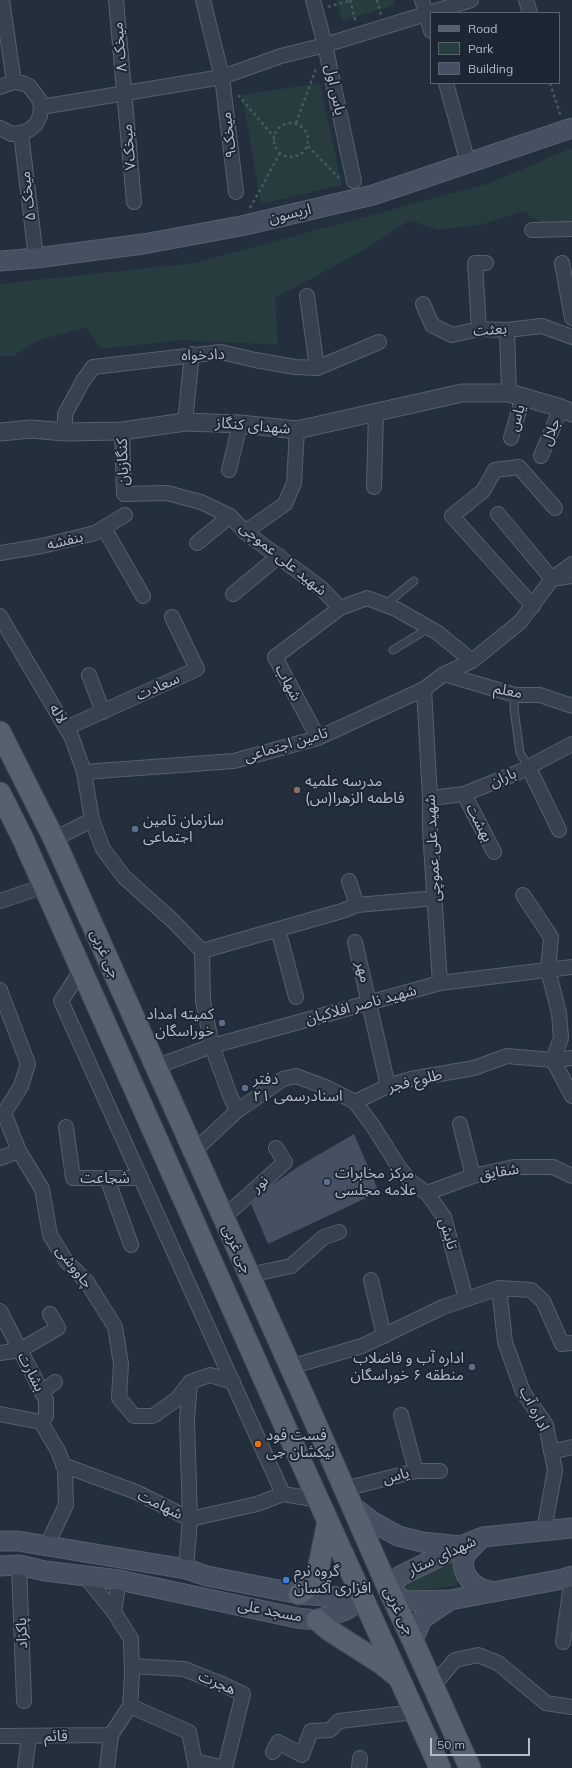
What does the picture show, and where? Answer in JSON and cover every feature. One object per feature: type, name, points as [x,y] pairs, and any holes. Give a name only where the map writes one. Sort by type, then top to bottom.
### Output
[{"type":"main road","name":"اریسون","points":[[0,261],[36,258],[144,244],[241,226],[356,190],[468,163],[569,129]]},
{"type":"main road","name":"جی غربی","points":[[0,732],[54,839],[388,1588],[470,1768]]},
{"type":"main road","name":"جی غربی","points":[[0,793],[45,886],[328,1521],[440,1768]]},
{"type":"main road","points":[[348,1497],[374,1522],[398,1536],[422,1542],[461,1546]]},
{"type":"main road","points":[[299,1594],[312,1584],[317,1575],[328,1521]]},
{"type":"main road","name":"شهدای ستار","points":[[569,1581],[450,1600],[404,1600],[388,1588],[400,1576],[461,1546],[483,1537],[572,1528]]},
{"type":"main road","points":[[483,1537],[476,1542],[465,1555],[463,1565],[466,1575],[473,1584],[482,1589],[493,1592]]},
{"type":"main road","name":"مسجد علی","points":[[0,1541],[18,1540],[186,1569],[207,1576],[299,1594],[363,1599]]},
{"type":"main road","name":"مسجد علی","points":[[0,1566],[19,1565],[45,1571],[120,1580],[297,1618],[318,1620],[346,1610],[363,1599]]},
{"type":"main road","points":[[363,1599],[388,1588]]},
{"type":"main road","points":[[413,1641],[422,1619],[450,1600]]},
{"type":"main road","points":[[318,1620],[329,1630],[382,1664],[400,1679]]},
{"type":"street","points":[[2,0],[14,82]]},
{"type":"street","name":"میخک ۸","points":[[116,0],[124,93]]},
{"type":"street","name":"میخک۹","points":[[203,0],[222,77],[236,192]]},
{"type":"street","points":[[422,0],[430,28]]},
{"type":"street","points":[[432,12],[471,0]]},
{"type":"street","points":[[526,0],[530,12]]},
{"type":"street","name":"یاس اول","points":[[314,5],[326,45],[356,190]]},
{"type":"street","points":[[41,107],[222,77],[281,56],[326,45],[430,13]]},
{"type":"street","points":[[0,87],[14,82],[29,86],[37,95],[41,107],[40,116],[36,124],[29,130],[12,134],[0,128]]},
{"type":"street","points":[[446,84],[468,163]]},
{"type":"street","name":"میخک۷","points":[[124,93],[134,202]]},
{"type":"street","name":"میخک ۵","points":[[21,133],[36,258]]},
{"type":"street","points":[[532,230],[572,229]]},
{"type":"street","points":[[479,329],[475,262],[486,263]]},
{"type":"street","points":[[562,262],[572,318]]},
{"type":"street","points":[[307,296],[317,368]]},
{"type":"street","name":"بعثت","points":[[423,304],[432,325],[452,335],[479,329],[507,330],[542,326],[572,337]]},
{"type":"street","name":"یاس","points":[[507,330],[516,395],[512,438]]},
{"type":"street","name":"دادخواه","points":[[65,432],[65,414],[83,381],[93,367],[192,354],[221,352],[255,360],[317,368],[380,342]]},
{"type":"street","points":[[185,422],[192,354]]},
{"type":"street","name":"شهدای کنگاز","points":[[0,432],[31,429],[65,432],[122,431],[185,422],[240,424],[297,430],[462,393],[516,395],[567,410]]},
{"type":"street","name":"جلال","points":[[541,456],[567,410]]},
{"type":"street","points":[[374,487],[376,413]]},
{"type":"street","points":[[229,470],[240,424]]},
{"type":"street","points":[[245,532],[285,504],[294,483],[297,430]]},
{"type":"street","name":"کنگازیان","points":[[122,431],[124,494]]},
{"type":"street","points":[[533,606],[452,516],[483,491],[495,470],[519,467],[555,508]]},
{"type":"street","name":"شهید علی عموچی","points":[[124,494],[167,493],[201,502],[230,516],[245,532],[321,588],[340,608],[367,598],[396,609],[438,632],[472,661]]},
{"type":"street","points":[[498,514],[552,580],[572,576]]},
{"type":"street","name":"بنفشه","points":[[0,553],[50,544],[95,533],[125,515]]},
{"type":"street","points":[[197,543],[230,516]]},
{"type":"street","points":[[104,528],[143,596]]},
{"type":"street","points":[[233,594],[279,556]]},
{"type":"street","name":"تامین اجتماعی","points":[[84,772],[234,761],[318,738],[424,689],[444,674],[472,661],[520,622],[552,580],[572,564]]},
{"type":"street","name":"شهاب","points":[[318,738],[275,657],[340,608]]},
{"type":"street","name":"لاله","points":[[0,616],[72,738],[84,772],[92,820]]},
{"type":"street","name":"سعادت","points":[[66,728],[197,669],[172,617]]},
{"type":"street","name":"معلم","points":[[444,674],[515,695],[540,695],[572,706]]},
{"type":"street","points":[[89,676],[103,712]]},
{"type":"street","name":"شهید علی عموچی","points":[[424,689],[430,798],[430,830],[436,898],[440,983]]},
{"type":"street","name":"باران","points":[[430,798],[464,794],[519,772],[572,744]]},
{"type":"street","points":[[528,766],[559,830]]},
{"type":"street","name":"بهشت","points":[[464,794],[494,852]]},
{"type":"street","points":[[54,839],[92,820],[103,849],[124,877],[173,921],[202,951],[203,1001],[212,1046],[229,1094],[238,1111]]},
{"type":"street","points":[[349,881],[357,905]]},
{"type":"street","points":[[0,901],[45,886]]},
{"type":"street","points":[[524,895],[551,937],[548,970],[559,1013],[561,1038],[553,1060],[572,1096]]},
{"type":"street","points":[[202,951],[342,911],[357,905],[436,898]]},
{"type":"street","points":[[278,929],[296,997]]},
{"type":"street","name":"مهر","points":[[355,942],[370,1002],[388,1086]]},
{"type":"street","name":"شهید ناصر افلاکیان","points":[[155,1067],[212,1046],[440,983],[572,967]]},
{"type":"street","points":[[82,969],[61,1001],[283,1494],[319,1500]]},
{"type":"street","name":"چاووشی","points":[[0,990],[28,1064],[21,1086],[4,1112],[19,1151],[42,1189],[50,1235],[66,1261],[87,1282],[115,1327],[121,1364],[119,1398],[134,1416],[152,1416],[177,1400],[190,1382]]},
{"type":"street","name":"طلوع فجر","points":[[355,1102],[388,1086],[411,1079],[474,1068],[507,1056],[553,1060],[572,1058]]},
{"type":"street","points":[[193,1152],[238,1111],[283,1079],[296,1076],[328,1088],[355,1102]]},
{"type":"street","name":"تابش","points":[[355,1102],[373,1126],[400,1169],[411,1182],[427,1193],[444,1217],[466,1300]]},
{"type":"street","points":[[460,1124],[473,1176]]},
{"type":"street","name":"شجاعت","points":[[66,1127],[73,1178],[141,1178]]},
{"type":"street","name":"نور","points":[[223,1218],[285,1162],[276,1148]]},
{"type":"street","points":[[0,1158],[19,1151]]},
{"type":"street","name":"شقایق","points":[[427,1193],[473,1176],[514,1168],[553,1167],[572,1178]]},
{"type":"street","points":[[107,1178],[131,1245]]},
{"type":"street","points":[[248,1275],[291,1266],[324,1237],[339,1232]]},
{"type":"street","points":[[370,1280],[384,1336]]},
{"type":"street","points":[[290,1367],[362,1346],[443,1307],[499,1288],[531,1290],[543,1301],[562,1344],[572,1343]]},
{"type":"street","name":"اداره آب","points":[[499,1288],[505,1342],[523,1392],[546,1425],[555,1470],[544,1530]]},
{"type":"street","name":"بشارت","points":[[0,1311],[46,1400],[46,1416],[41,1422]]},
{"type":"street","points":[[0,1353],[20,1350],[58,1328],[50,1314]]},
{"type":"street","points":[[186,1569],[190,1519],[187,1420],[190,1382],[210,1375],[233,1382]]},
{"type":"street","points":[[42,1392],[55,1382]]},
{"type":"street","points":[[0,1414],[41,1422],[58,1451],[65,1469],[66,1505],[48,1545]]},
{"type":"street","name":"یاس","points":[[348,1497],[416,1471],[400,1415]]},
{"type":"street","points":[[551,1452],[572,1447]]},
{"type":"street","name":"شهامت","points":[[63,1465],[136,1492],[190,1519],[257,1504],[283,1494]]},
{"type":"street","points":[[416,1471],[440,1471]]},
{"type":"street","name":"پاکزاد","points":[[19,1565],[24,1701]]},
{"type":"street","points":[[85,1576],[114,1612],[131,1639],[132,1666],[130,1706],[111,1735],[107,1768]]},
{"type":"street","points":[[114,1612],[120,1580]]},
{"type":"street","points":[[563,1642],[569,1581]]},
{"type":"street","points":[[433,1686],[455,1660],[478,1655],[498,1664],[546,1703],[572,1708]]},
{"type":"street","name":"هجرت","points":[[132,1666],[184,1669],[243,1694],[225,1768],[196,1765]]},
{"type":"street","points":[[130,1706],[189,1732],[196,1765]]},
{"type":"street","points":[[273,1752],[278,1742],[302,1755],[311,1730],[330,1730],[339,1721],[415,1712]]},
{"type":"street","name":"قائم","points":[[0,1736],[111,1735]]},
{"type":"street","points":[[25,1768],[29,1736]]},
{"type":"lane","points":[[385,605],[414,581]]},
{"type":"lane","points":[[392,650],[429,628]]},
{"type":"lane","points":[[515,695],[514,709],[520,753],[528,766]]},
{"type":"path","points":[[314,5],[351,0],[360,34]]},
{"type":"path","points":[[296,123],[326,45]]},
{"type":"path","points":[[222,77],[274,137]]},
{"type":"path","points":[[550,84],[569,129]]},
{"type":"path","points":[[296,123],[305,129],[308,134],[308,146],[296,157],[290,157],[280,153],[274,143],[274,137],[279,127],[284,124],[296,123]]},
{"type":"path","points":[[308,146],[356,190]]},
{"type":"path","points":[[241,226],[280,153]]},
{"type":"green space","points":[[337,0],[394,0],[395,5],[343,21]]},
{"type":"green space","points":[[320,83],[342,185],[261,204],[242,95]]},
{"type":"green space","points":[[572,148],[572,228],[554,232],[524,211],[480,225],[438,230],[410,220],[366,249],[275,298],[278,345],[181,340],[102,349],[85,327],[37,341],[13,356],[0,356],[0,284],[195,263],[490,183]]},
{"type":"green space","points":[[451,1562],[458,1585],[405,1593],[398,1590],[402,1583]]},
{"type":"building","points":[[354,1134],[379,1192],[268,1244],[251,1204],[269,1187],[301,1165]]},
{"type":"place","name":"مدرسه علمیه فاطمه الزهرا(س)","points":[[297,790]]},
{"type":"place","name":"سازمان تامین اجتماعی","points":[[135,829]]},
{"type":"place","name":"کمیته امداد خوراسگان","points":[[222,1023]]},
{"type":"place","name":"دفتر اسنادرسمی ۲۱","points":[[245,1088]]},
{"type":"place","name":"مرکز مخابرات علامه مجلسی","points":[[327,1182]]},
{"type":"place","name":"اداره آب و فاضلاب منطقه ۶ خوراسگان","points":[[472,1367]]},
{"type":"place","name":"فست فود نیکشان جی","points":[[258,1444]]},
{"type":"place","name":"گروه نرم افزاری آکسان","points":[[286,1580]]}]
